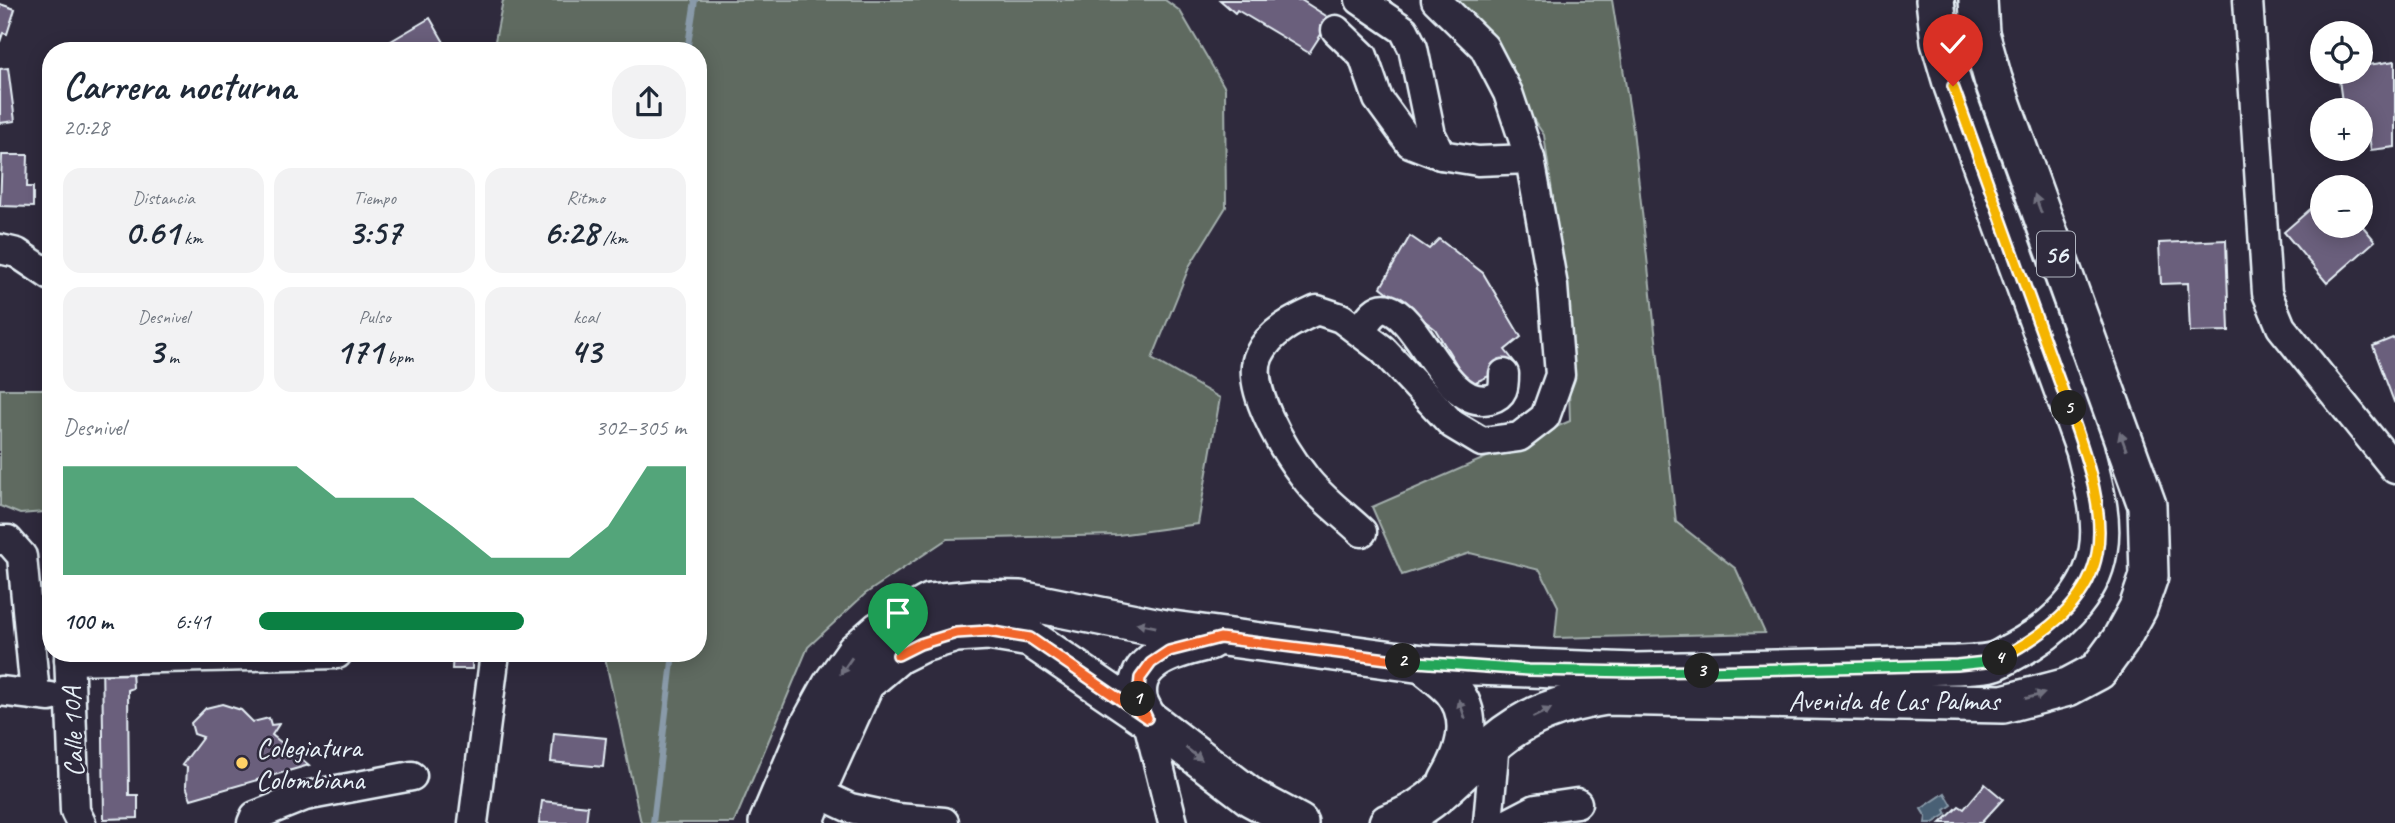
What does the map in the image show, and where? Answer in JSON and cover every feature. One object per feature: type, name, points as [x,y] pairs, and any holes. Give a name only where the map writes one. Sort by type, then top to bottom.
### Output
[{"type":"main road","name":"Avenida de Las Palmas","points":[[768,823],[809,726],[831,686],[855,652],[879,631],[930,603],[973,599],[1020,600],[1220,638],[1423,664],[1636,672],[1957,665],[1995,661],[2052,626],[2075,604],[2089,578],[2098,552],[2096,496],[2085,450],[1953,86],[1940,42],[1935,0]]},
{"type":"main road","name":"Avenida de Las Palmas","points":[[1388,823],[1412,814],[1440,794],[1495,742],[1538,714],[1561,704],[1606,696],[2003,704],[2068,687],[2098,671],[2120,641],[2138,608],[2149,576],[2147,505],[1993,79],[1980,33],[1978,0]]},
{"type":"main road","points":[[810,807],[865,683],[898,655],[920,644],[956,633],[988,631],[1030,638],[1147,718],[1252,798],[1299,823]]},
{"type":"main road","points":[[1147,718],[1138,698],[1140,678],[1151,663],[1169,651],[1220,638]]},
{"type":"main road","points":[[1423,664],[1452,689],[1465,709],[1466,738],[1458,764],[1440,794]]},
{"type":"street","points":[[1360,0],[1404,30],[1413,48],[1431,135],[1441,155]]},
{"type":"street","points":[[1362,532],[1305,478],[1276,434],[1262,403],[1257,375],[1258,356],[1273,335],[1289,323],[1317,310],[1350,325],[1382,349],[1452,424],[1482,442],[1519,437],[1545,417],[1560,374],[1553,286],[1530,159],[1508,93],[1484,47],[1436,0]]},
{"type":"street","points":[[2248,0],[2267,293],[2281,327],[2395,469]]},
{"type":"street","points":[[1336,30],[1363,56],[1378,99],[1410,143],[1441,155],[1478,161],[1530,159]]},
{"type":"street","points":[[0,249],[17,253],[42,270]]},
{"type":"street","points":[[1350,325],[1380,309],[1389,309],[1405,322],[1430,358],[1459,390],[1473,399],[1498,397],[1504,389],[1504,374]]},
{"type":"street","points":[[0,540],[8,540],[22,556],[35,694]]},
{"type":"street","name":"Calle 10A","points":[[69,662],[74,819]]},
{"type":"street","points":[[473,823],[494,662]]},
{"type":"street","points":[[1,685],[35,694],[71,697]]},
{"type":"street","points":[[1147,718],[1174,821]]},
{"type":"street","points":[[1488,823],[1495,742]]},
{"type":"street","points":[[252,823],[255,816],[305,796],[412,776]]},
{"type":"street","points":[[1509,823],[1536,809],[1577,803]]},
{"type":"street","points":[[810,807],[849,808],[897,818],[944,822]]},
{"type":"green space","points":[[503,0],[1165,0],[1180,11],[1225,88],[1226,207],[1190,265],[1152,359],[1220,398],[1198,524],[1118,535],[947,539],[865,594],[808,647],[734,823],[641,823],[606,662],[707,662],[707,42],[495,42]]},
{"type":"green space","points":[[1453,0],[1612,0],[1633,130],[1676,522],[1736,569],[1765,633],[1555,638],[1558,606],[1540,570],[1470,553],[1402,575],[1372,507],[1570,421],[1566,290],[1544,135]]},
{"type":"green space","points":[[0,389],[42,389],[42,512],[20,514],[0,506]]},
{"type":"water","points":[[1945,793],[1952,805],[1945,810],[1947,814],[1933,823],[1925,823],[1926,817],[1921,809]]},
{"type":"building","points":[[1220,0],[1301,0],[1331,19],[1309,53],[1237,10],[1235,13]]},
{"type":"building","points":[[0,4],[15,9],[7,34],[3,33],[0,42]]},
{"type":"building","points":[[430,18],[444,42],[389,42]]},
{"type":"building","points":[[2395,61],[2395,147],[2373,150],[2373,98],[2341,98],[2340,84],[2373,84],[2373,64]]},
{"type":"building","points":[[8,68],[15,121],[0,123],[0,69]]},
{"type":"building","points":[[2,155],[28,155],[27,187],[33,187],[33,207],[0,206]]},
{"type":"building","points":[[2310,209],[2310,238],[2373,238],[2375,241],[2327,283],[2284,232]]},
{"type":"building","points":[[1410,236],[1429,249],[1439,239],[1483,273],[1521,337],[1505,350],[1516,364],[1469,385],[1435,329],[1381,287]]},
{"type":"building","points":[[2226,240],[2229,331],[2190,332],[2188,283],[2161,284],[2159,243]]},
{"type":"building","points":[[2395,337],[2395,401],[2394,402],[2373,346]]},
{"type":"building","points":[[102,662],[117,662],[132,671],[133,688],[128,690],[129,795],[138,795],[138,818],[104,819]]},
{"type":"building","points":[[452,662],[472,662],[472,669],[452,669]]},
{"type":"building","points":[[222,704],[241,710],[253,722],[269,718],[271,725],[279,724],[272,735],[309,765],[191,799],[186,786],[187,767],[182,765],[203,737],[194,734],[191,723],[206,708]]},
{"type":"building","points":[[554,733],[606,738],[603,767],[551,762]]},
{"type":"building","points":[[1985,784],[2003,799],[1981,823],[1941,823],[1959,806],[1964,809]]},
{"type":"building","points":[[542,801],[588,806],[586,823],[539,823]]},
{"type":"waterway","points":[[688,42],[695,0]]},
{"type":"waterway","points":[[653,823],[672,662]]},
{"type":"place","name":"Colegiatura Colombiana","points":[[242,763]]},
{"type":"route","points":[[898,655],[920,644],[956,633],[988,631],[1030,638],[1147,718],[1138,698],[1140,678],[1151,663],[1169,651],[1220,638],[1423,664],[1528,670],[1636,672],[1957,665],[1995,661],[2052,626],[2075,604],[2089,578],[2098,552],[2099,528],[2096,496],[2085,450],[1953,86]]}]
